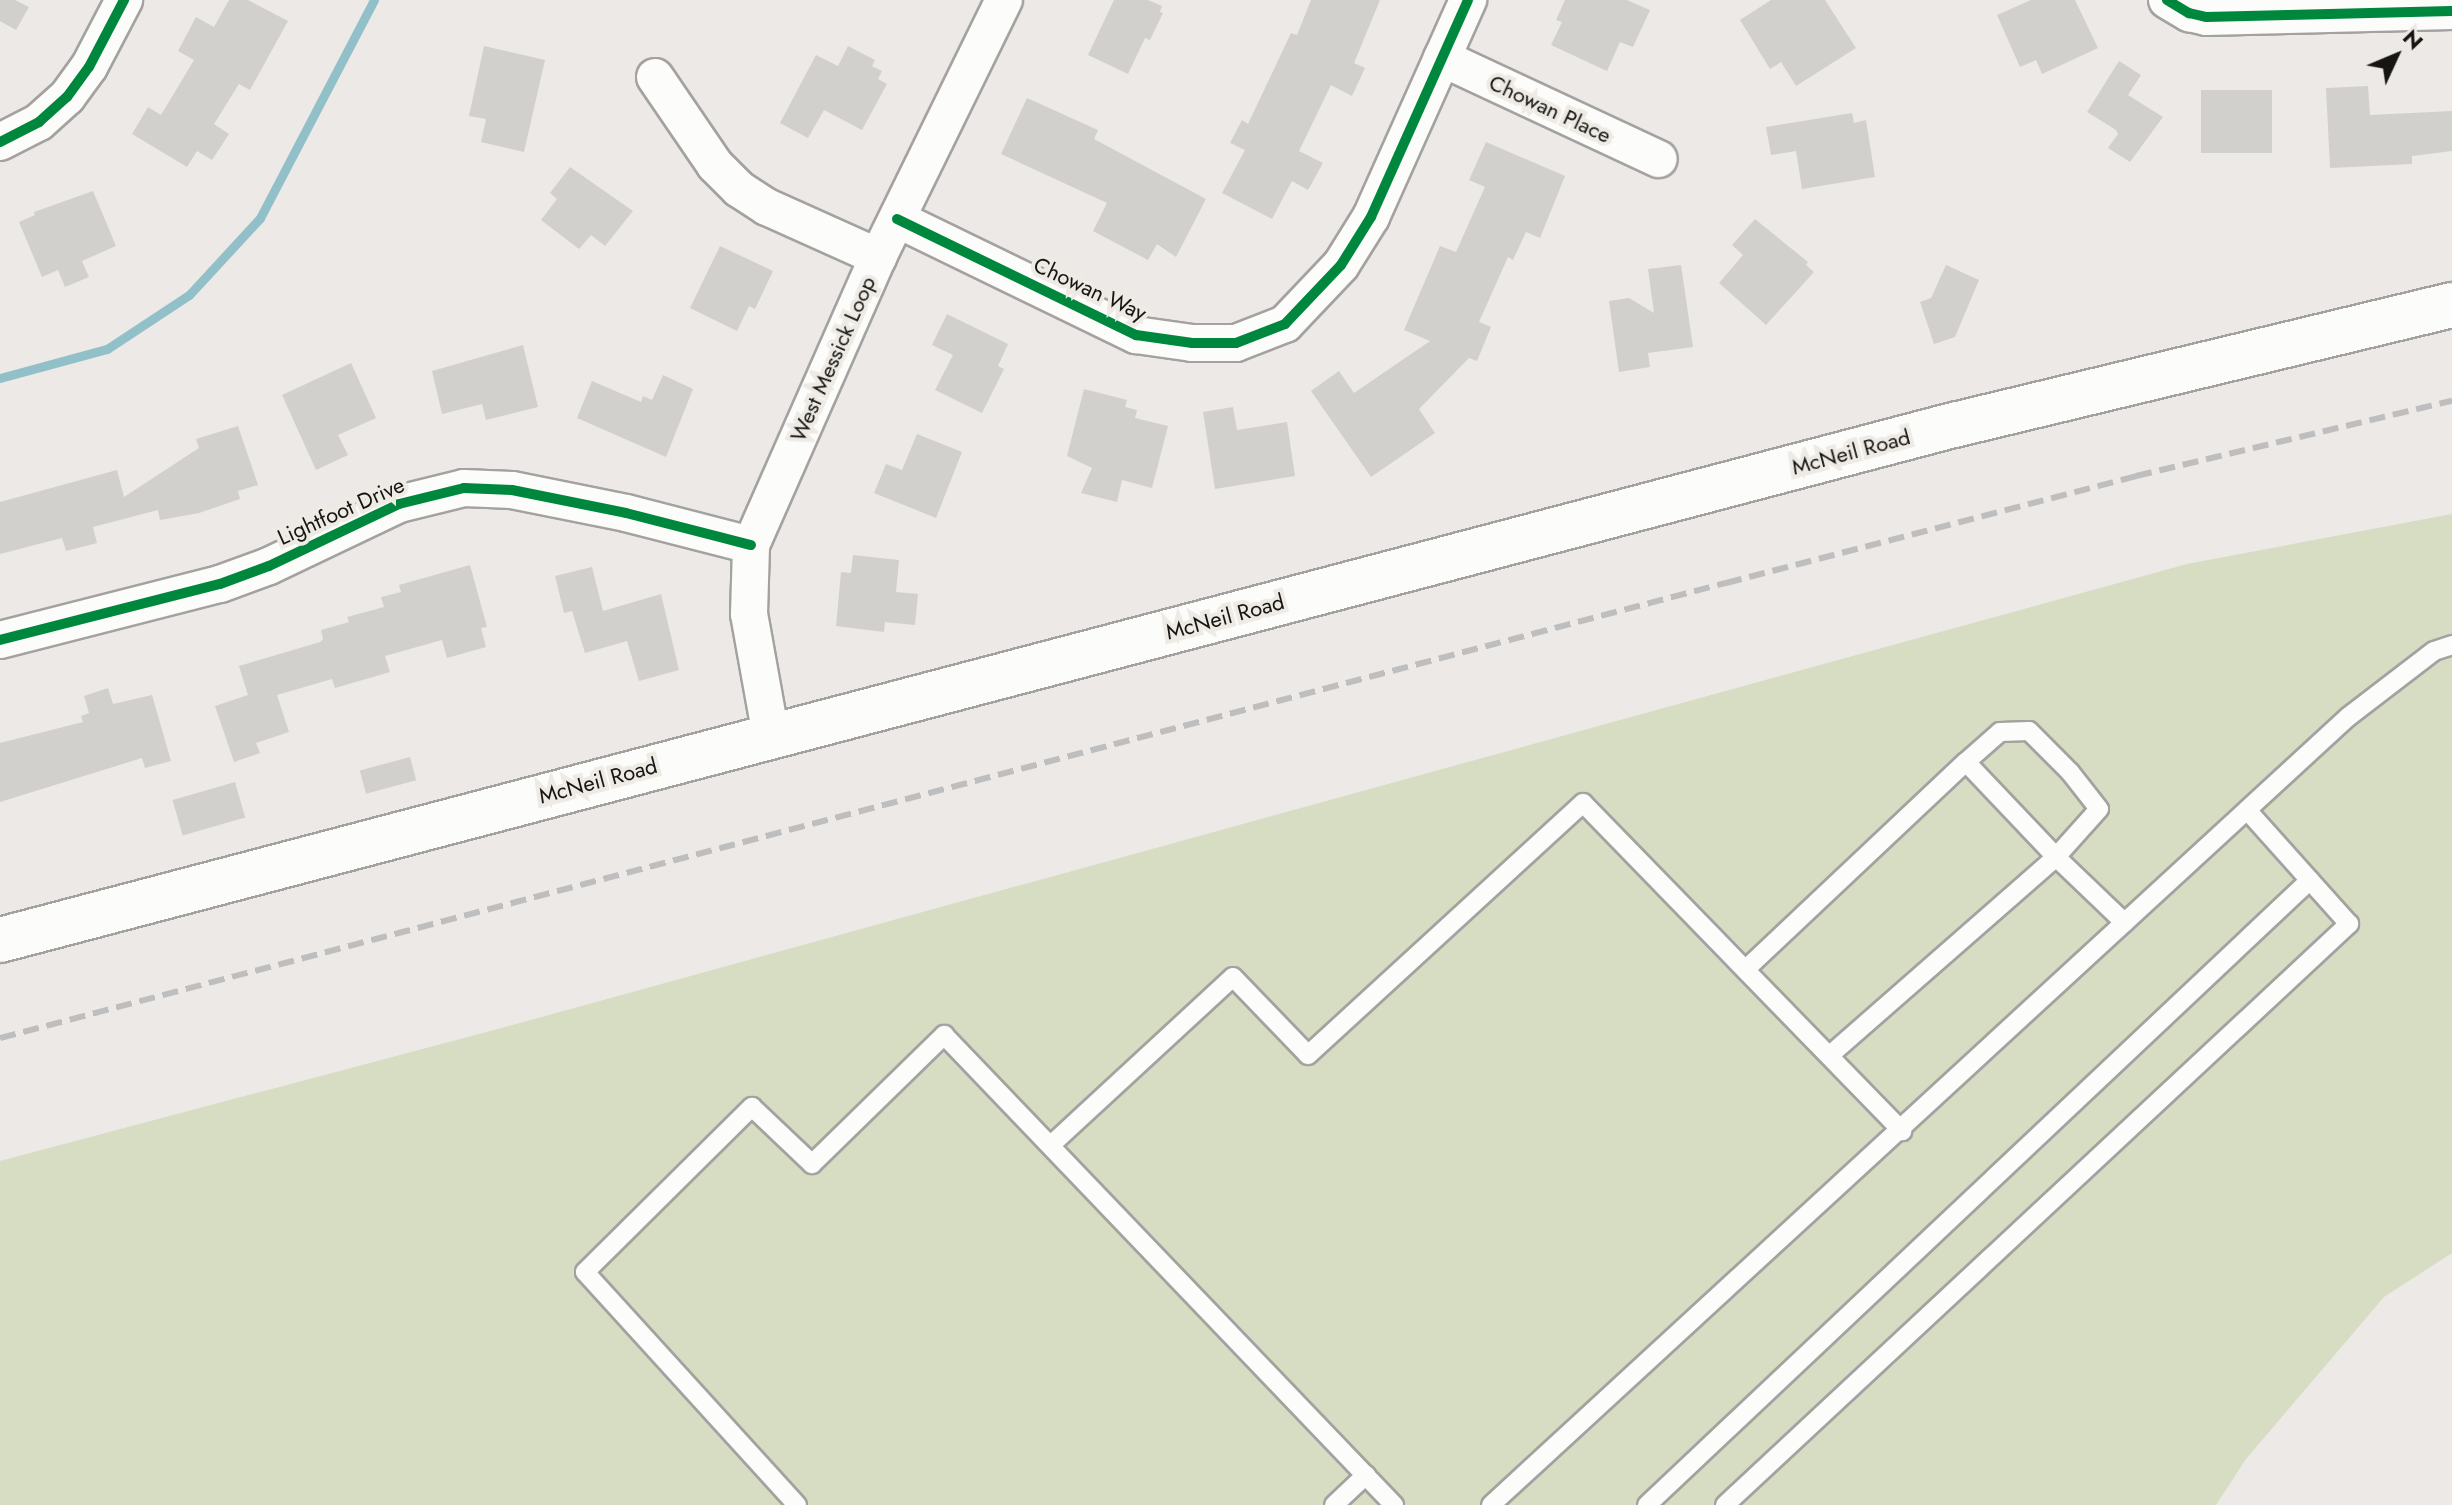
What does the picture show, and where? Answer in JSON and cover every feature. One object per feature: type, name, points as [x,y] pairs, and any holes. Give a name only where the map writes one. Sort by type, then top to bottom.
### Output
[{"type":"main road","name":"McNeil Road","points":[[0,940],[1954,425],[2452,305]]},
{"type":"street","points":[[0,142],[39,122],[67,97],[89,67],[124,0]]},
{"type":"street","name":"West Messick Loop","points":[[771,736],[749,614],[751,545],[878,257],[1004,0]]},
{"type":"street","name":"Chowan Way","points":[[897,219],[1136,335],[1192,343],[1236,343],[1285,324],[1352,250],[1371,217],[1468,0]]},
{"type":"street","points":[[2167,0],[2189,13],[2206,17],[2452,11]]},
{"type":"street","name":"Chowan Place","points":[[1442,58],[1659,159]]},
{"type":"street","points":[[655,77],[715,165],[739,189],[767,207],[878,257]]},
{"type":"street","name":"Lightfoot Drive","points":[[0,640],[220,584],[269,566],[399,504],[464,488],[512,490],[626,513],[751,545]]},
{"type":"lane","points":[[1491,1505],[1902,1131],[2348,717],[2434,651],[2452,645]]},
{"type":"lane","points":[[1746,969],[2000,732],[2029,731],[2070,772],[2099,809],[2056,857],[1830,1055]]},
{"type":"lane","points":[[1966,762],[2056,857],[2125,923]]},
{"type":"lane","points":[[1052,1144],[1233,977],[1308,1055],[1583,803],[1902,1131]]},
{"type":"lane","points":[[1725,1505],[2349,924],[2247,810]]},
{"type":"lane","points":[[1647,1505],[2310,880]]},
{"type":"lane","points":[[797,1505],[585,1272],[752,1107],[812,1164],[944,1035],[1052,1144],[1394,1505]]},
{"type":"lane","points":[[1334,1505],[1366,1475]]},
{"type":"green space","points":[[2452,514],[2452,1253],[2384,1297],[2246,1459],[2216,1505],[0,1505],[0,1161],[509,1026],[2187,564]]},
{"type":"building","points":[[0,0],[15,0],[29,7],[16,30],[0,21]]},
{"type":"building","points":[[229,0],[248,0],[288,21],[250,90],[239,84],[214,124],[229,134],[212,160],[197,151],[187,167],[132,134],[148,107],[161,115],[194,60],[178,51],[196,17],[214,27]]},
{"type":"building","points":[[1114,0],[1148,0],[1162,6],[1160,12],[1163,13],[1150,40],[1145,38],[1128,74],[1088,55]]},
{"type":"building","points":[[1311,0],[1380,0],[1354,63],[1365,68],[1352,96],[1331,85],[1299,151],[1323,163],[1308,190],[1292,181],[1272,219],[1222,193],[1245,150],[1230,143],[1242,120],[1248,124],[1291,33],[1297,35]]},
{"type":"building","points":[[1565,0],[1627,0],[1650,10],[1633,47],[1620,42],[1607,71],[1551,45],[1562,22],[1556,20]]},
{"type":"building","points":[[1771,0],[1825,0],[1856,48],[1796,86],[1781,62],[1770,69],[1740,20]]},
{"type":"building","points":[[2031,0],[2075,0],[2098,48],[2042,74],[2036,60],[2020,67],[1997,15]]},
{"type":"building","points":[[484,46],[545,60],[524,152],[481,142],[486,119],[469,116]]},
{"type":"building","points":[[848,46],[875,60],[872,66],[882,71],[878,79],[887,84],[862,130],[824,110],[808,138],[780,123],[816,55],[838,66]]},
{"type":"building","points":[[2119,61],[2141,75],[2128,95],[2163,117],[2130,162],[2108,148],[2118,134],[2116,130],[2087,112]]},
{"type":"building","points":[[2368,86],[2370,115],[2452,111],[2452,151],[2412,156],[2412,164],[2330,168],[2326,88]]},
{"type":"building","points":[[2201,90],[2272,90],[2272,153],[2201,153]]},
{"type":"building","points":[[1027,98],[1098,130],[1094,139],[1206,199],[1176,257],[1157,244],[1148,260],[1093,231],[1107,203],[1001,154]]},
{"type":"building","points":[[1852,113],[1854,123],[1866,120],[1875,177],[1802,189],[1796,151],[1771,155],[1766,127]]},
{"type":"building","points":[[1486,142],[1565,176],[1540,238],[1526,232],[1513,260],[1508,257],[1479,322],[1491,327],[1477,361],[1469,358],[1419,409],[1435,433],[1371,477],[1311,391],[1339,371],[1354,393],[1430,341],[1404,330],[1440,246],[1456,252],[1485,187],[1469,180]]},
{"type":"building","points":[[570,167],[633,211],[605,246],[591,235],[579,249],[541,220],[557,199],[550,193]]},
{"type":"building","points":[[93,191],[116,246],[82,261],[89,277],[65,287],[58,270],[42,277],[19,222],[35,215],[34,212]]},
{"type":"building","points":[[1755,219],[1808,262],[1806,265],[1814,272],[1766,325],[1719,283],[1743,255],[1732,245]]},
{"type":"building","points":[[720,246],[773,271],[755,309],[749,306],[737,331],[690,308]]},
{"type":"building","points":[[1681,265],[1693,347],[1648,353],[1650,367],[1619,372],[1609,301],[1629,298],[1654,313],[1648,269]]},
{"type":"building","points":[[1946,265],[1979,280],[1955,337],[1934,344],[1920,302],[1931,298]]},
{"type":"building","points":[[947,314],[1008,344],[998,366],[1004,369],[982,413],[935,390],[953,355],[932,345]]},
{"type":"building","points":[[523,345],[538,407],[486,420],[482,404],[442,414],[432,371]]},
{"type":"building","points":[[351,363],[376,418],[338,435],[348,455],[316,470],[282,395]]},
{"type":"building","points":[[663,375],[693,389],[666,457],[577,418],[592,381],[641,402],[643,396],[652,400]]},
{"type":"building","points":[[1084,389],[1127,400],[1125,407],[1137,410],[1135,418],[1168,426],[1152,488],[1122,480],[1117,502],[1081,493],[1092,468],[1067,456]]},
{"type":"building","points":[[1233,407],[1237,430],[1287,422],[1295,476],[1215,489],[1203,412]]},
{"type":"building","points":[[238,426],[258,485],[238,491],[240,499],[199,513],[160,520],[158,510],[93,527],[97,543],[66,551],[62,538],[0,554],[0,502],[117,470],[124,497],[199,448],[196,439]]},
{"type":"building","points":[[917,434],[962,452],[936,518],[874,493],[886,464],[902,470]]},
{"type":"building","points":[[853,555],[899,560],[896,592],[918,594],[915,625],[885,622],[884,632],[836,626],[841,572],[851,573]]},
{"type":"building","points":[[470,565],[487,627],[481,628],[486,647],[447,658],[442,640],[385,656],[390,672],[335,688],[332,679],[277,695],[289,732],[256,743],[260,753],[234,762],[215,706],[248,695],[239,666],[320,642],[323,639],[321,630],[349,622],[347,617],[384,607],[381,597],[401,592],[399,585]]},
{"type":"building","points":[[592,567],[603,611],[661,594],[679,670],[639,681],[627,641],[585,653],[572,611],[564,613],[555,576]]},
{"type":"building","points":[[108,688],[113,704],[152,695],[171,761],[145,768],[142,758],[0,802],[0,743],[83,722],[81,716],[89,713],[84,696]]},
{"type":"building","points":[[410,757],[416,780],[366,794],[360,770]]},
{"type":"building","points":[[235,782],[245,818],[183,835],[173,800]]},
{"type":"waterway","points":[[0,378],[107,349],[189,295],[260,218],[374,0]]},
{"type":"railway","points":[[0,1038],[2136,476],[2452,401]]},
{"type":"cycle path","points":[[0,142],[39,122],[67,97],[89,67],[124,0]]},
{"type":"cycle path","points":[[897,219],[1136,335],[1192,343],[1236,343],[1285,324],[1341,265],[1371,217],[1468,0]]},
{"type":"cycle path","points":[[2167,0],[2189,13],[2206,17],[2452,11]]},
{"type":"cycle path","points":[[0,640],[220,584],[269,566],[399,504],[464,488],[512,490],[626,513],[751,545]]}]
